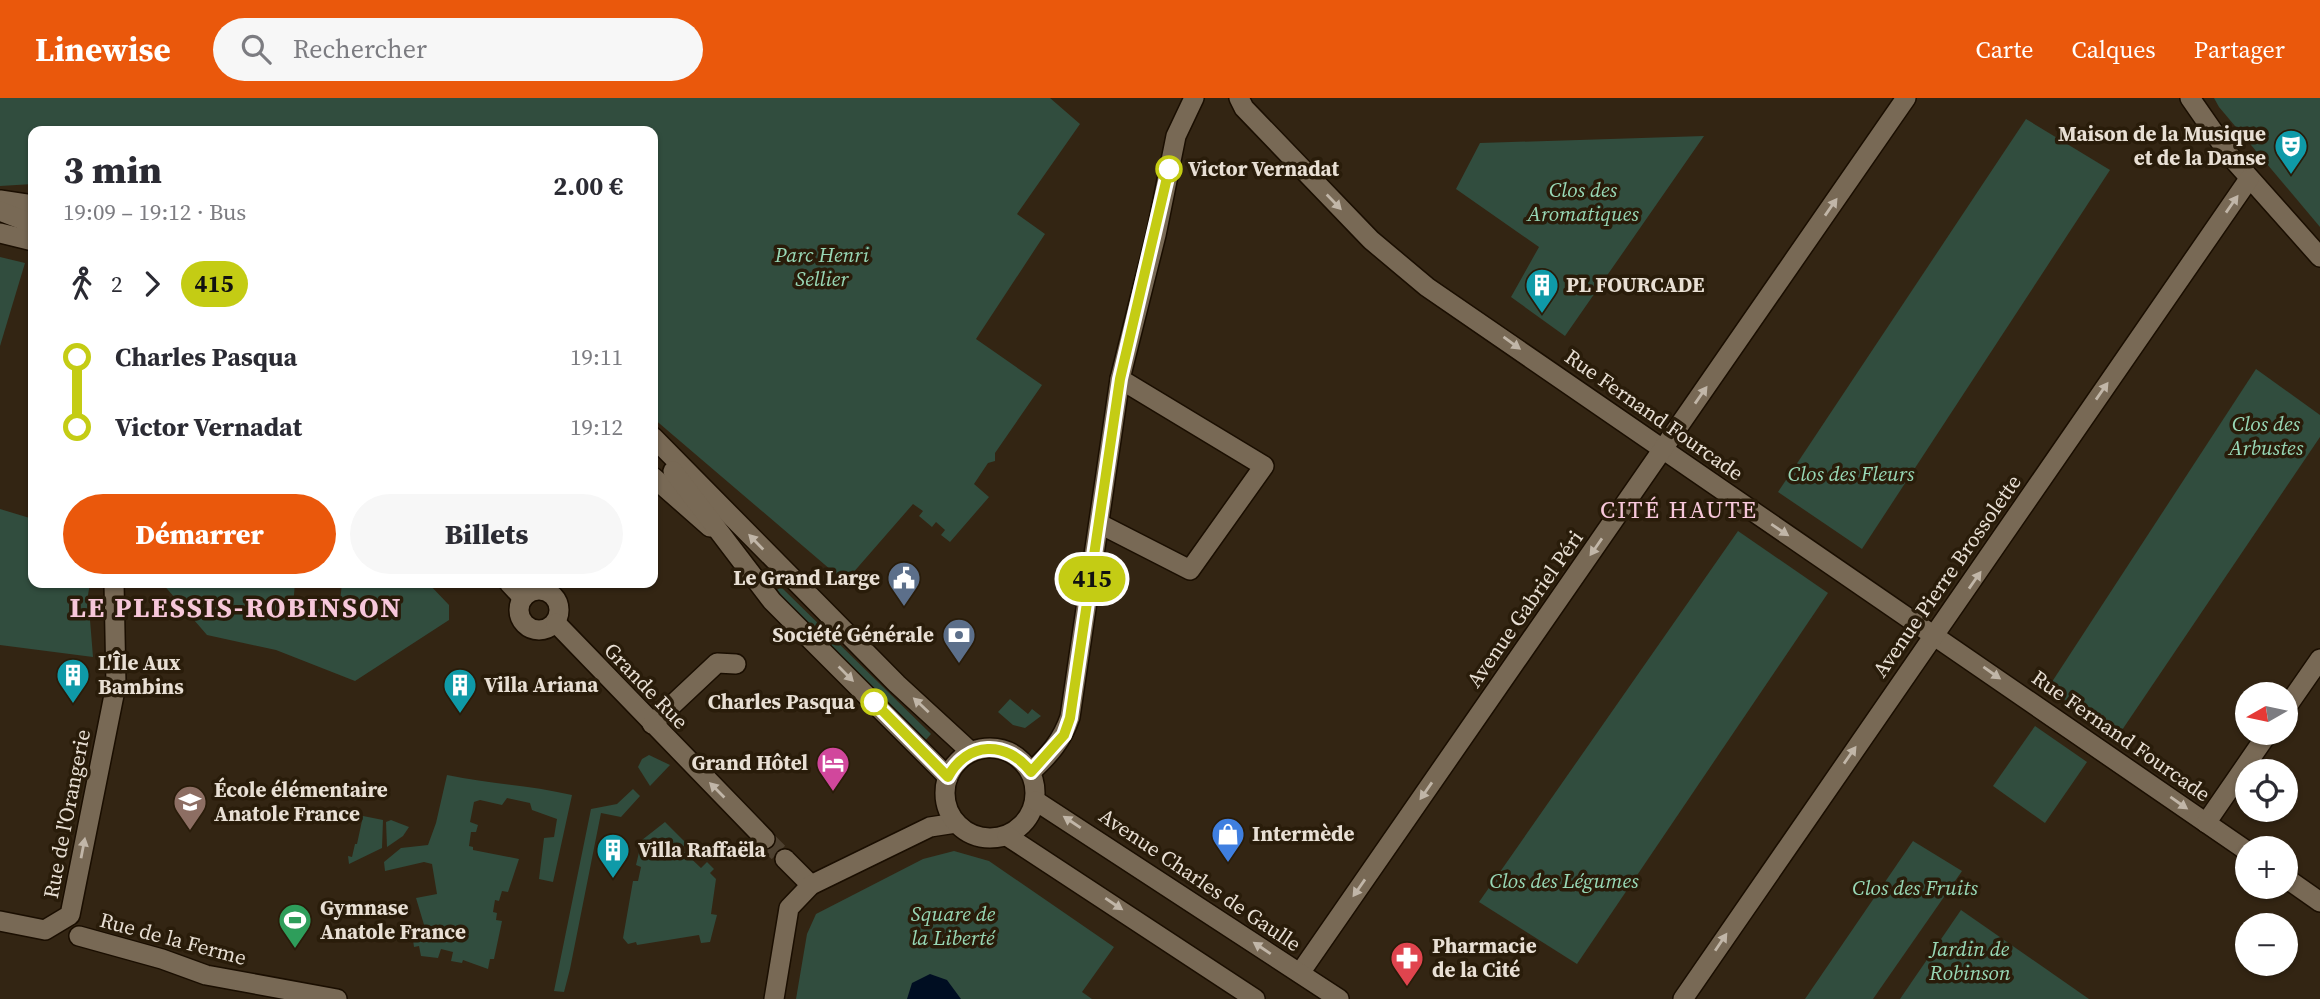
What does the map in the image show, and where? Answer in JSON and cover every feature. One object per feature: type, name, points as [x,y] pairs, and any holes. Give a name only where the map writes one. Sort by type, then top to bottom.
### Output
[{"type":"street","points":[[1031,772],[1064,735],[1070,718],[1120,379],[1156,235],[1176,136],[1194,98]]},
{"type":"street","name":"Rue Fernand Fourcade","points":[[1239,98],[1244,108],[1371,240],[1427,287],[2235,843]]},
{"type":"street","name":"Avenue Gabriel Péri","points":[[1300,973],[1906,98]]},
{"type":"street","points":[[2190,98],[2214,136],[2249,179],[2320,257]]},
{"type":"street","name":"Avenue Pierre Brossolette","points":[[1683,999],[2249,179]]},
{"type":"street","points":[[0,200],[28,204]]},
{"type":"street","points":[[0,211],[28,222]]},
{"type":"street","points":[[0,233],[28,240]]},
{"type":"street","points":[[1100,524],[1190,570],[1264,466],[1120,379]]},
{"type":"street","points":[[658,443],[897,684],[971,752]]},
{"type":"street","points":[[658,451],[772,601],[948,777]]},
{"type":"street","points":[[658,481],[733,548]]},
{"type":"street","points":[[514,588],[523,598]]},
{"type":"street","name":"Rue de l'Orangerie","points":[[69,915],[116,685],[113,589]]},
{"type":"street","points":[[540,590],[552,594],[559,604],[556,623],[538,631],[526,626],[519,615],[523,598],[540,590]]},
{"type":"street","name":"Grande Rue","points":[[556,623],[765,839]]},
{"type":"street","points":[[2298,691],[2320,659]]},
{"type":"street","points":[[652,724],[717,663],[736,664]]},
{"type":"street","points":[[2206,823],[2259,746]]},
{"type":"street","points":[[999,748],[1022,761],[1031,772],[1035,801],[1030,816],[1020,828],[1007,836],[979,838],[956,822],[946,801],[948,777],[954,767],[971,752],[999,748]]},
{"type":"street","name":"Avenue Charles de Gaulle","points":[[1035,801],[1339,999]]},
{"type":"street","points":[[774,999],[789,908],[811,885],[930,827],[956,822]]},
{"type":"street","points":[[1007,836],[1255,999]]},
{"type":"street","points":[[785,859],[811,885]]},
{"type":"street","points":[[2298,886],[2320,902]]},
{"type":"street","name":"Rue de la Ferme","points":[[0,921],[45,930],[69,915]]},
{"type":"street","name":"Rue de la Ferme","points":[[79,936],[162,959],[206,975],[337,999]]},
{"type":"green space","name":"Parc Henri Sellier","points":[[0,98],[1050,98],[1080,124],[1017,214],[1045,234],[976,339],[1042,385],[995,453],[995,461],[988,463],[974,484],[989,497],[950,542],[941,535],[945,530],[936,522],[932,527],[919,516],[923,511],[913,504],[845,582],[658,422],[658,126],[28,126],[28,184],[0,186]]},
{"type":"green space","points":[[2214,98],[2320,98],[2320,227],[2219,107]]},
{"type":"green space","name":"Clos des Fleurs","points":[[2026,119],[2110,170],[1862,549],[1778,492]]},
{"type":"green space","name":"Clos des Aromatiques","points":[[1704,136],[1565,336],[1511,297],[1539,247],[1456,189],[1480,143]]},
{"type":"green space","points":[[0,257],[25,263],[0,346]]},
{"type":"green space","name":"Clos des Arbustes","points":[[2256,369],[2320,415],[2320,437],[2118,736],[2048,688]]},
{"type":"green space","points":[[0,509],[28,517],[28,588],[89,588],[93,657],[0,645]]},
{"type":"green space","name":"Clos des Légumes","points":[[1738,531],[1828,593],[1577,964],[1479,902]]},
{"type":"green space","points":[[781,587],[931,734],[924,742],[799,616],[777,590]]},
{"type":"green space","points":[[166,588],[295,588],[293,606],[339,611],[341,588],[433,588],[449,605],[449,620],[355,681],[276,650],[207,635]]},
{"type":"green space","points":[[1010,699],[1028,714],[1032,709],[1041,716],[1025,728],[1013,725],[998,712]]},
{"type":"green space","points":[[2035,726],[2087,762],[2045,823],[1993,786]]},
{"type":"green space","points":[[649,755],[670,765],[650,786],[638,767],[642,759]]},
{"type":"green space","points":[[447,775],[572,795],[553,882],[539,879],[544,838],[554,837],[557,819],[532,810],[530,803],[507,798],[502,805],[480,800],[474,802],[470,822],[478,825],[476,832],[471,832],[469,846],[473,847],[473,850],[519,859],[508,892],[502,891],[499,901],[495,900],[493,912],[497,913],[496,920],[502,921],[494,959],[490,959],[488,969],[463,960],[462,963],[451,961],[453,952],[441,949],[438,958],[421,956],[419,946],[414,947],[412,933],[425,928],[416,898],[437,894],[432,864],[424,862],[385,871],[384,862],[401,848],[428,845]]},
{"type":"green space","points":[[633,789],[640,796],[621,817],[601,813],[564,992],[554,991],[591,809],[617,804]]},
{"type":"green space","points":[[363,816],[383,820],[382,848],[349,864],[348,856],[352,857],[357,844]]},
{"type":"green space","points":[[391,820],[409,827],[403,836],[387,847],[386,822]]},
{"type":"green space","points":[[665,822],[686,843],[681,849],[701,868],[707,862],[714,869],[710,873],[716,879],[711,914],[717,915],[710,942],[701,943],[699,935],[637,945],[636,942],[628,944],[623,938],[633,881],[638,881],[641,867],[636,865],[640,848],[645,843],[642,840]]},
{"type":"green space","name":"Clos des Fruits","points":[[1913,841],[1962,871],[1873,999],[1805,999]]},
{"type":"green space","name":"Square de la Liberté","points":[[954,851],[989,861],[1114,947],[1082,992],[1092,999],[796,999],[807,934],[816,914],[923,859]]},
{"type":"green space","name":"Jardin de Robinson","points":[[1961,910],[2089,999],[1900,999]]},
{"type":"water","points":[[930,974],[947,980],[961,999],[907,999],[912,983]]},
{"type":"tunnel","points":[[765,839],[785,859]]},
{"type":"bus line","name":"415","points":[[874,702],[948,777],[961,758],[985,748],[999,748],[1011,753],[1031,772],[1049,755],[1064,735],[1070,718],[1084,634],[1120,379],[1156,235],[1169,169]]},
{"type":"place","name":"Victor Vernadat","points":[[1169,169]]},
{"type":"place","name":"Maison de la Musique et de la Danse","points":[[2291,176]]},
{"type":"place","name":"PL FOURCADE","points":[[1542,315]]},
{"type":"place","name":"Le Grand Large","points":[[904,608]]},
{"type":"place","name":"Société Générale","points":[[959,665]]},
{"type":"place","name":"Charles Pasqua","points":[[874,702]]},
{"type":"place","name":"L'Île Aux Bambins","points":[[73,705]]},
{"type":"place","name":"Villa Ariana","points":[[460,715]]},
{"type":"place","name":"Grand Hôtel","points":[[833,793]]},
{"type":"place","name":"École élémentaire Anatole France","points":[[190,832]]},
{"type":"place","name":"Intermède","points":[[1228,864]]},
{"type":"place","name":"Villa Raffaëla","points":[[613,880]]},
{"type":"place","name":"Gymnase Anatole France","points":[[295,950]]},
{"type":"place","name":"Pharmacie de la Cité","points":[[1407,988]]},
{"type":"district","name":"CITÉ HAUTE","points":[[1679,510]]},
{"type":"district","name":"LE PLESSIS-ROBINSON","points":[[236,607]]}]
